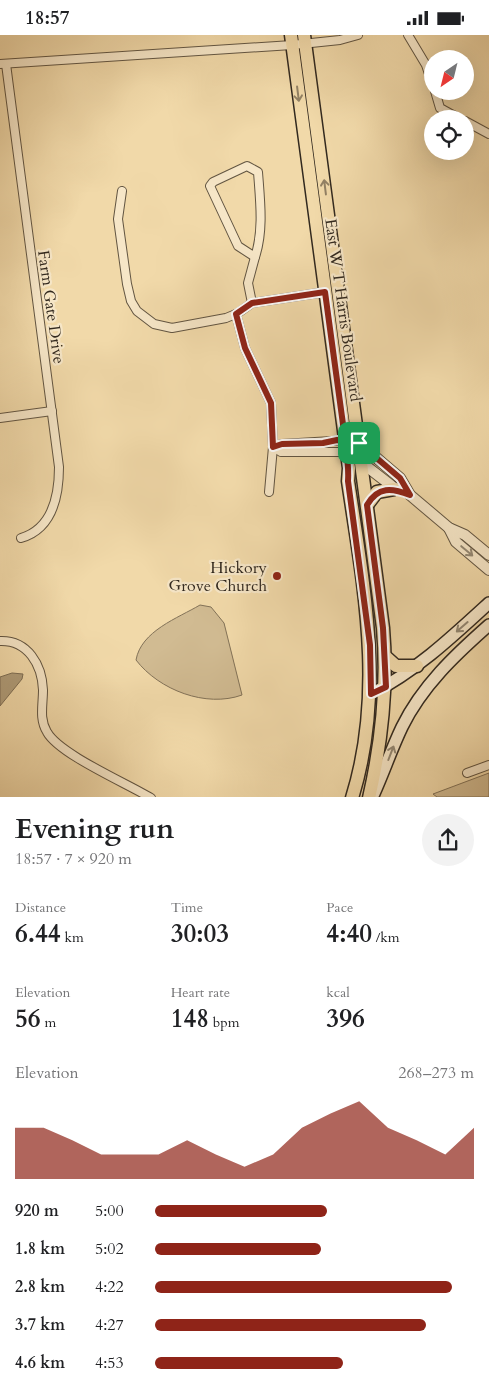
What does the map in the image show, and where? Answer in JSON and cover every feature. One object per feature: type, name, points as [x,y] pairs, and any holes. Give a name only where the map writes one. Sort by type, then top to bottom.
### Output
[{"type":"main road","name":"East W T Harris Boulevard","points":[[298,40],[325,292],[370,645],[371,694],[362,760],[352,797]]},
{"type":"main road","name":"East W T Harris Boulevard","points":[[298,40],[362,462],[386,657],[386,687],[379,751],[370,797]]},
{"type":"main road","points":[[367,505],[377,493],[394,489]]},
{"type":"main road","points":[[371,694],[386,687],[417,667],[489,603]]},
{"type":"main road","points":[[370,797],[402,727],[424,691],[450,661],[489,625]]},
{"type":"main road","points":[[386,657],[396,666],[417,667]]},
{"type":"street","points":[[3,64],[358,35]]},
{"type":"street","points":[[408,35],[424,62]]},
{"type":"street","name":"Farm Gate Drive","points":[[3,64],[59,467],[55,501],[39,530],[21,538]]},
{"type":"street","points":[[474,126],[489,135]]},
{"type":"street","points":[[252,303],[248,283],[255,257],[259,241],[259,189],[258,172],[247,166],[213,182],[210,186],[238,246],[255,257]]},
{"type":"street","points":[[122,191],[118,219],[131,301],[137,311],[154,324],[172,328],[236,314],[252,303],[325,292]]},
{"type":"street","points":[[236,314],[245,348],[271,403],[273,447],[269,492]]},
{"type":"street","points":[[0,418],[52,411]]},
{"type":"street","points":[[273,447],[281,452],[359,443],[400,478],[410,495],[449,528],[465,535],[489,555]]},
{"type":"street","points":[[273,447],[282,444],[346,446],[394,489],[410,495]]},
{"type":"street","points":[[449,528],[456,542],[489,570]]},
{"type":"street","points":[[0,641],[13,642],[21,646],[36,663],[43,690],[43,722],[54,741],[151,797]]},
{"type":"street","points":[[467,773],[489,765]]},
{"type":"shaded area","points":[[200,605],[211,607],[224,623],[242,695],[213,699],[184,694],[157,680],[136,660],[139,650],[153,633],[171,620]]},
{"type":"shaded area","points":[[12,673],[23,674],[22,679],[0,706],[0,677]]},
{"type":"shaded area","points":[[489,773],[489,797],[437,797],[433,794]]},
{"type":"place","name":"Hickory Grove Church","points":[[277,576]]},
{"type":"route","points":[[359,443],[345,439],[323,443],[282,444],[273,447],[271,403],[245,348],[236,314],[250,303],[270,298],[325,292],[345,439],[346,452],[349,468],[348,481],[367,618],[370,645],[371,694],[386,687],[386,657],[367,505],[370,499],[382,490],[394,489],[410,495],[400,478],[359,443]]}]
